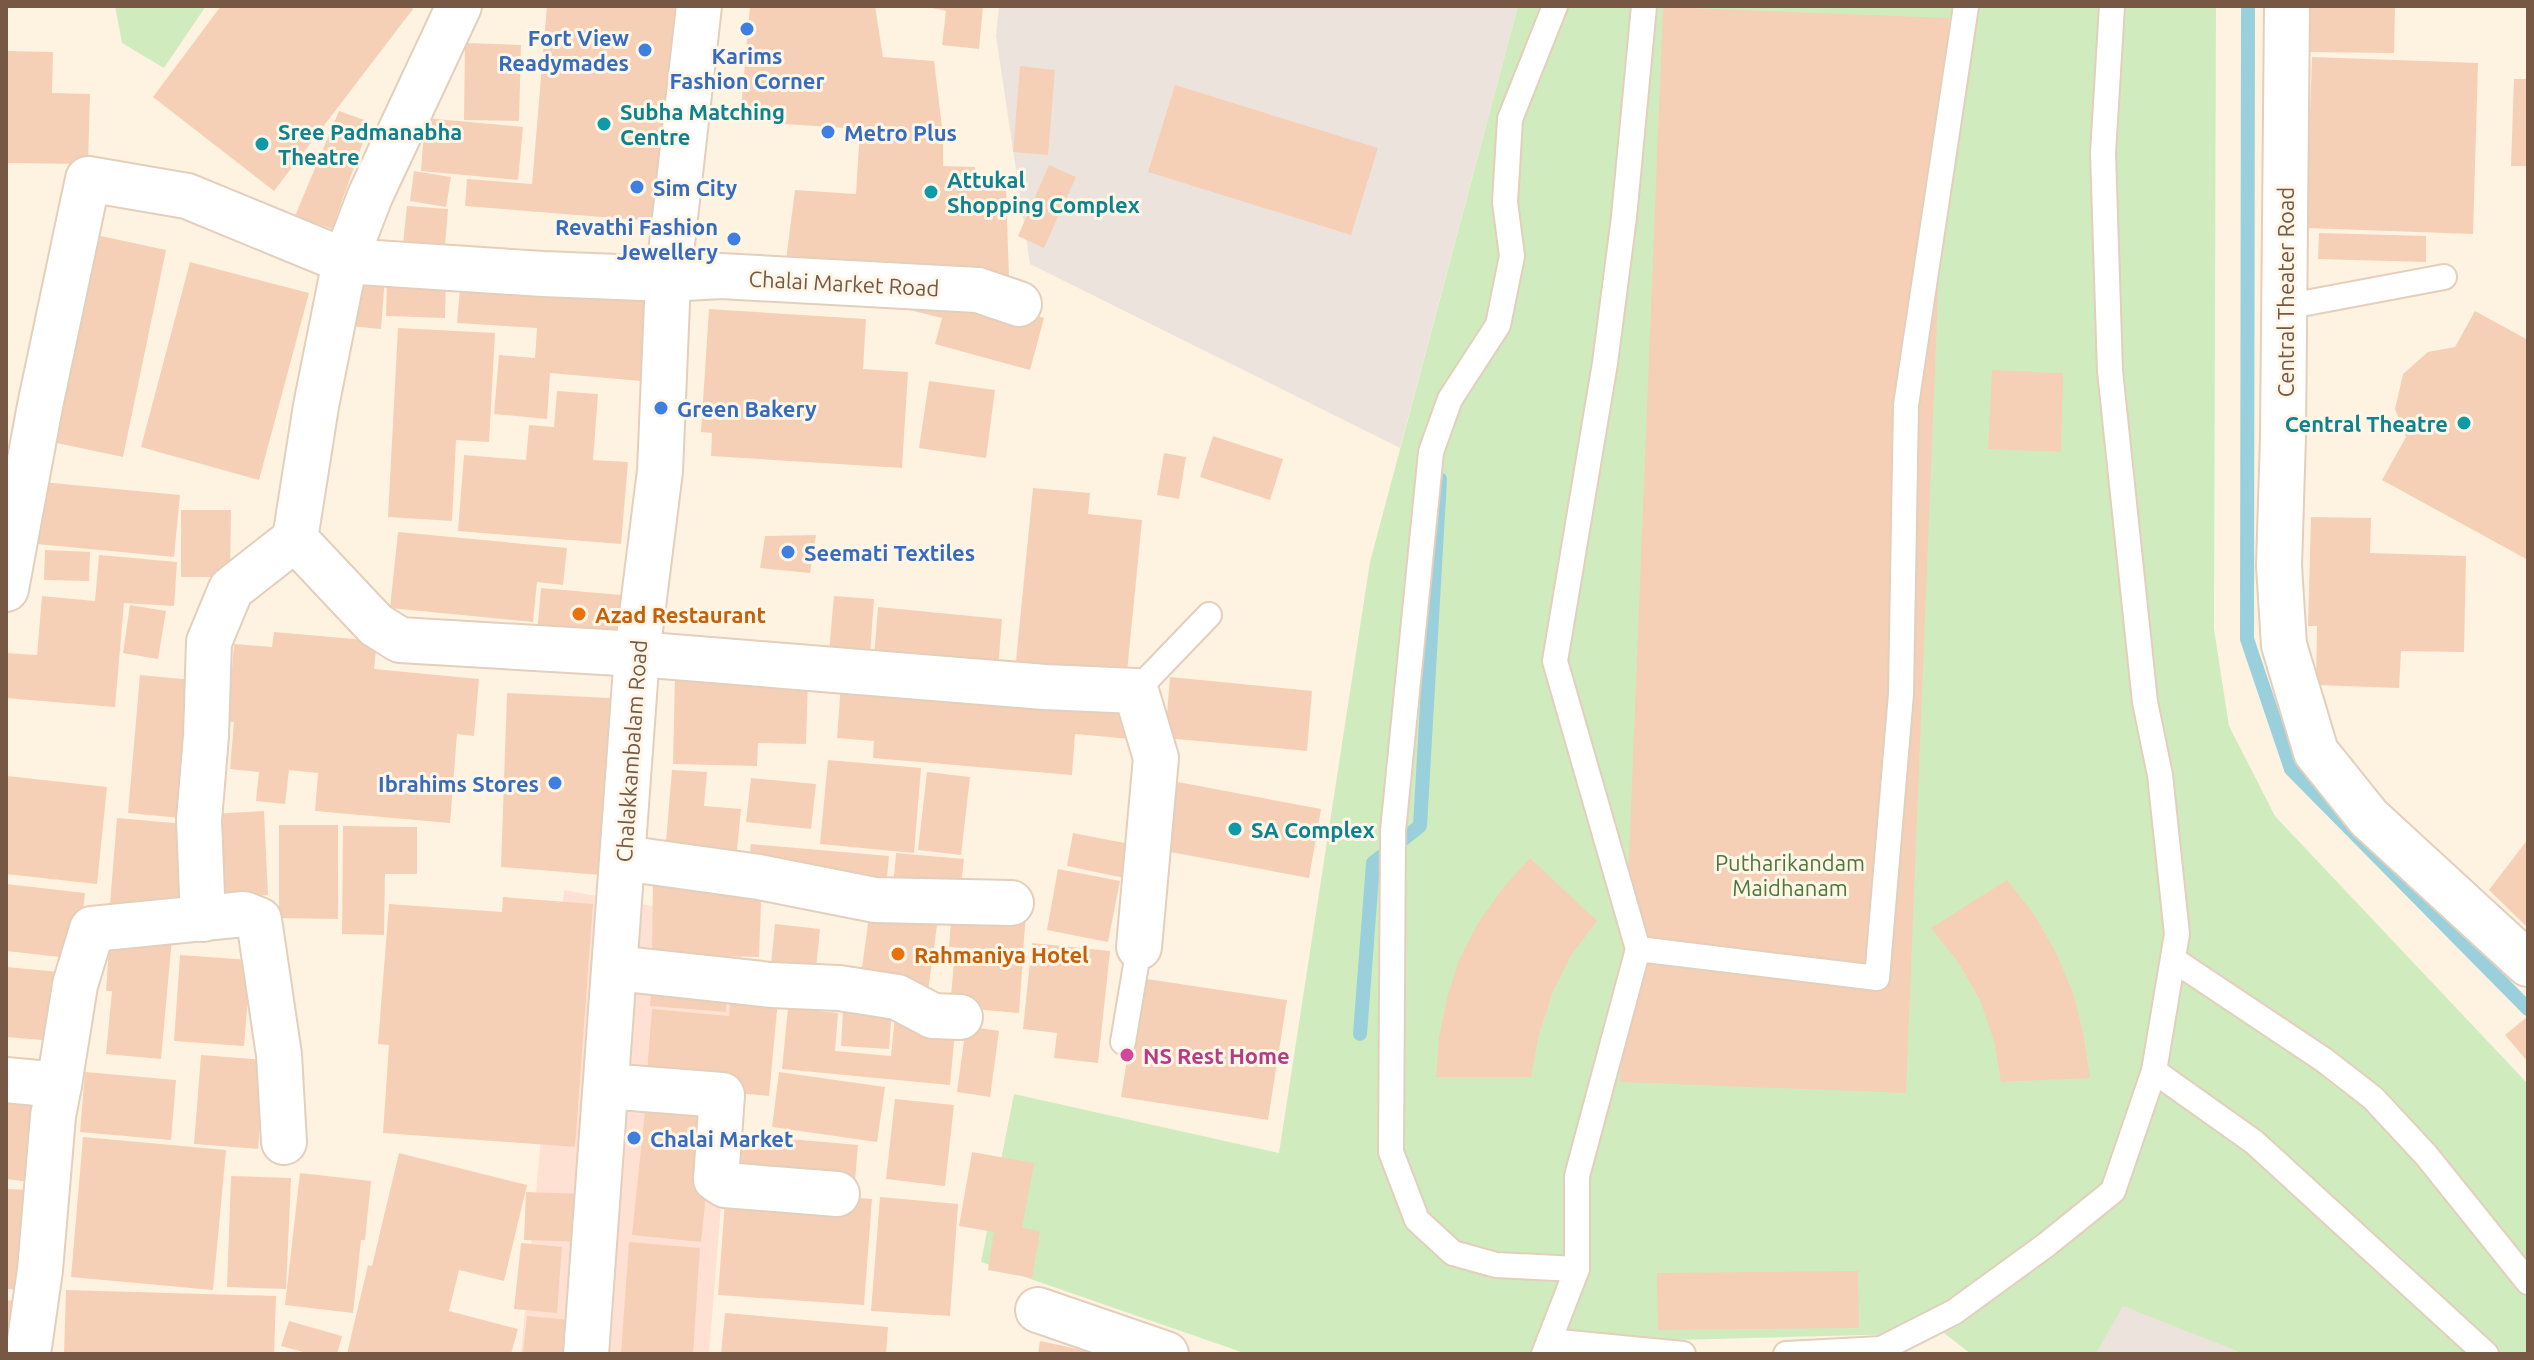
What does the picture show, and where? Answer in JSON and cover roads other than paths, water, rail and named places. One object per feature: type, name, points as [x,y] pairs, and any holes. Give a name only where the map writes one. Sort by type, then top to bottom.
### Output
[{"type":"street","points":[[203,919],[199,820],[209,642],[231,589],[295,539],[316,406],[345,261],[370,196],[459,6]]},
{"type":"street","name":"Chalakkambalam Road","points":[[586,1354],[637,654],[660,471],[668,279],[699,6]]},
{"type":"street","name":"Central Theater Road","points":[[2287,6],[2279,566],[2284,645],[2316,752],[2369,818],[2528,964]]},
{"type":"street","name":"Chalai Market Road","points":[[23,405],[88,179],[187,196],[345,261],[668,279],[721,276],[978,290],[1019,304]]},
{"type":"street","points":[[6,589],[23,405]]},
{"type":"street","points":[[295,539],[376,625],[400,640],[637,654],[1045,687],[1136,691],[1156,758],[1139,947]]},
{"type":"street","points":[[623,858],[759,877],[875,900],[1011,903]]},
{"type":"street","points":[[28,1354],[40,1270],[53,1116],[75,985],[92,929],[244,914],[259,920],[279,1055],[284,1142]]},
{"type":"street","points":[[615,968],[771,985],[839,988],[897,997],[933,1016],[960,1017]]},
{"type":"street","points":[[6,1080],[59,1085]]},
{"type":"street","points":[[606,1086],[722,1095],[716,1179],[725,1185],[837,1194]]},
{"type":"street","points":[[1038,1310],[1166,1354]]},
{"type":"lane","points":[[1555,6],[1510,119],[1505,202],[1512,256],[1498,325],[1450,399],[1431,452],[1393,831],[1391,1152],[1417,1220],[1453,1253],[1496,1265],[1577,1269]]},
{"type":"lane","points":[[1644,6],[1624,217],[1605,363],[1555,661],[1638,949],[1577,1176],[1577,1269],[1547,1348],[1683,1354]]},
{"type":"lane","points":[[1638,949],[1877,978],[1901,694],[1906,405],[1966,6]]},
{"type":"lane","points":[[1786,1354],[1881,1349],[1954,1312],[2046,1245],[2113,1191],[2154,1071],[2177,934],[2163,804],[2145,702],[2110,371],[2103,153],[2112,6]]},
{"type":"lane","points":[[2285,307],[2444,277]]},
{"type":"lane","points":[[1136,691],[1209,615]]},
{"type":"lane","points":[[1123,1042],[1139,947]]},
{"type":"lane","points":[[2174,960],[2324,1060],[2373,1098],[2426,1155],[2528,1282]]},
{"type":"lane","points":[[2154,1071],[2254,1142],[2486,1354]]},
{"type":"waterway","points":[[2248,6],[2247,639],[2291,769],[2528,1009]]},
{"type":"waterway","points":[[1360,1034],[1373,863],[1420,826],[1440,479]]},
{"type":"place","name":"Karims Fashion Corner","points":[[747,29]]},
{"type":"place","name":"Fort View Readymades","points":[[645,50]]},
{"type":"place","name":"Subha Matching Centre","points":[[604,124]]},
{"type":"place","name":"Metro Plus","points":[[828,132]]},
{"type":"place","name":"Sree Padmanabha Theatre","points":[[262,144]]},
{"type":"place","name":"Sim City","points":[[637,187]]},
{"type":"place","name":"Attukal Shopping Complex","points":[[931,192]]},
{"type":"place","name":"Revathi Fashion Jewellery","points":[[734,239]]},
{"type":"place","name":"Green Bakery","points":[[661,408]]},
{"type":"place","name":"Central Theatre","points":[[2464,423]]},
{"type":"place","name":"Seemati Textiles","points":[[788,552]]},
{"type":"place","name":"Azad Restaurant","points":[[579,614]]},
{"type":"place","name":"Ibrahims Stores","points":[[555,783]]},
{"type":"place","name":"SA Complex","points":[[1235,829]]},
{"type":"place","name":"Rahmaniya Hotel","points":[[898,954]]},
{"type":"place","name":"NS Rest Home","points":[[1127,1055]]},
{"type":"place","name":"Chalai Market","points":[[634,1138]]},
{"type":"park label","name":"Putharikandam Maidhanam","points":[[1790,874]]}]
